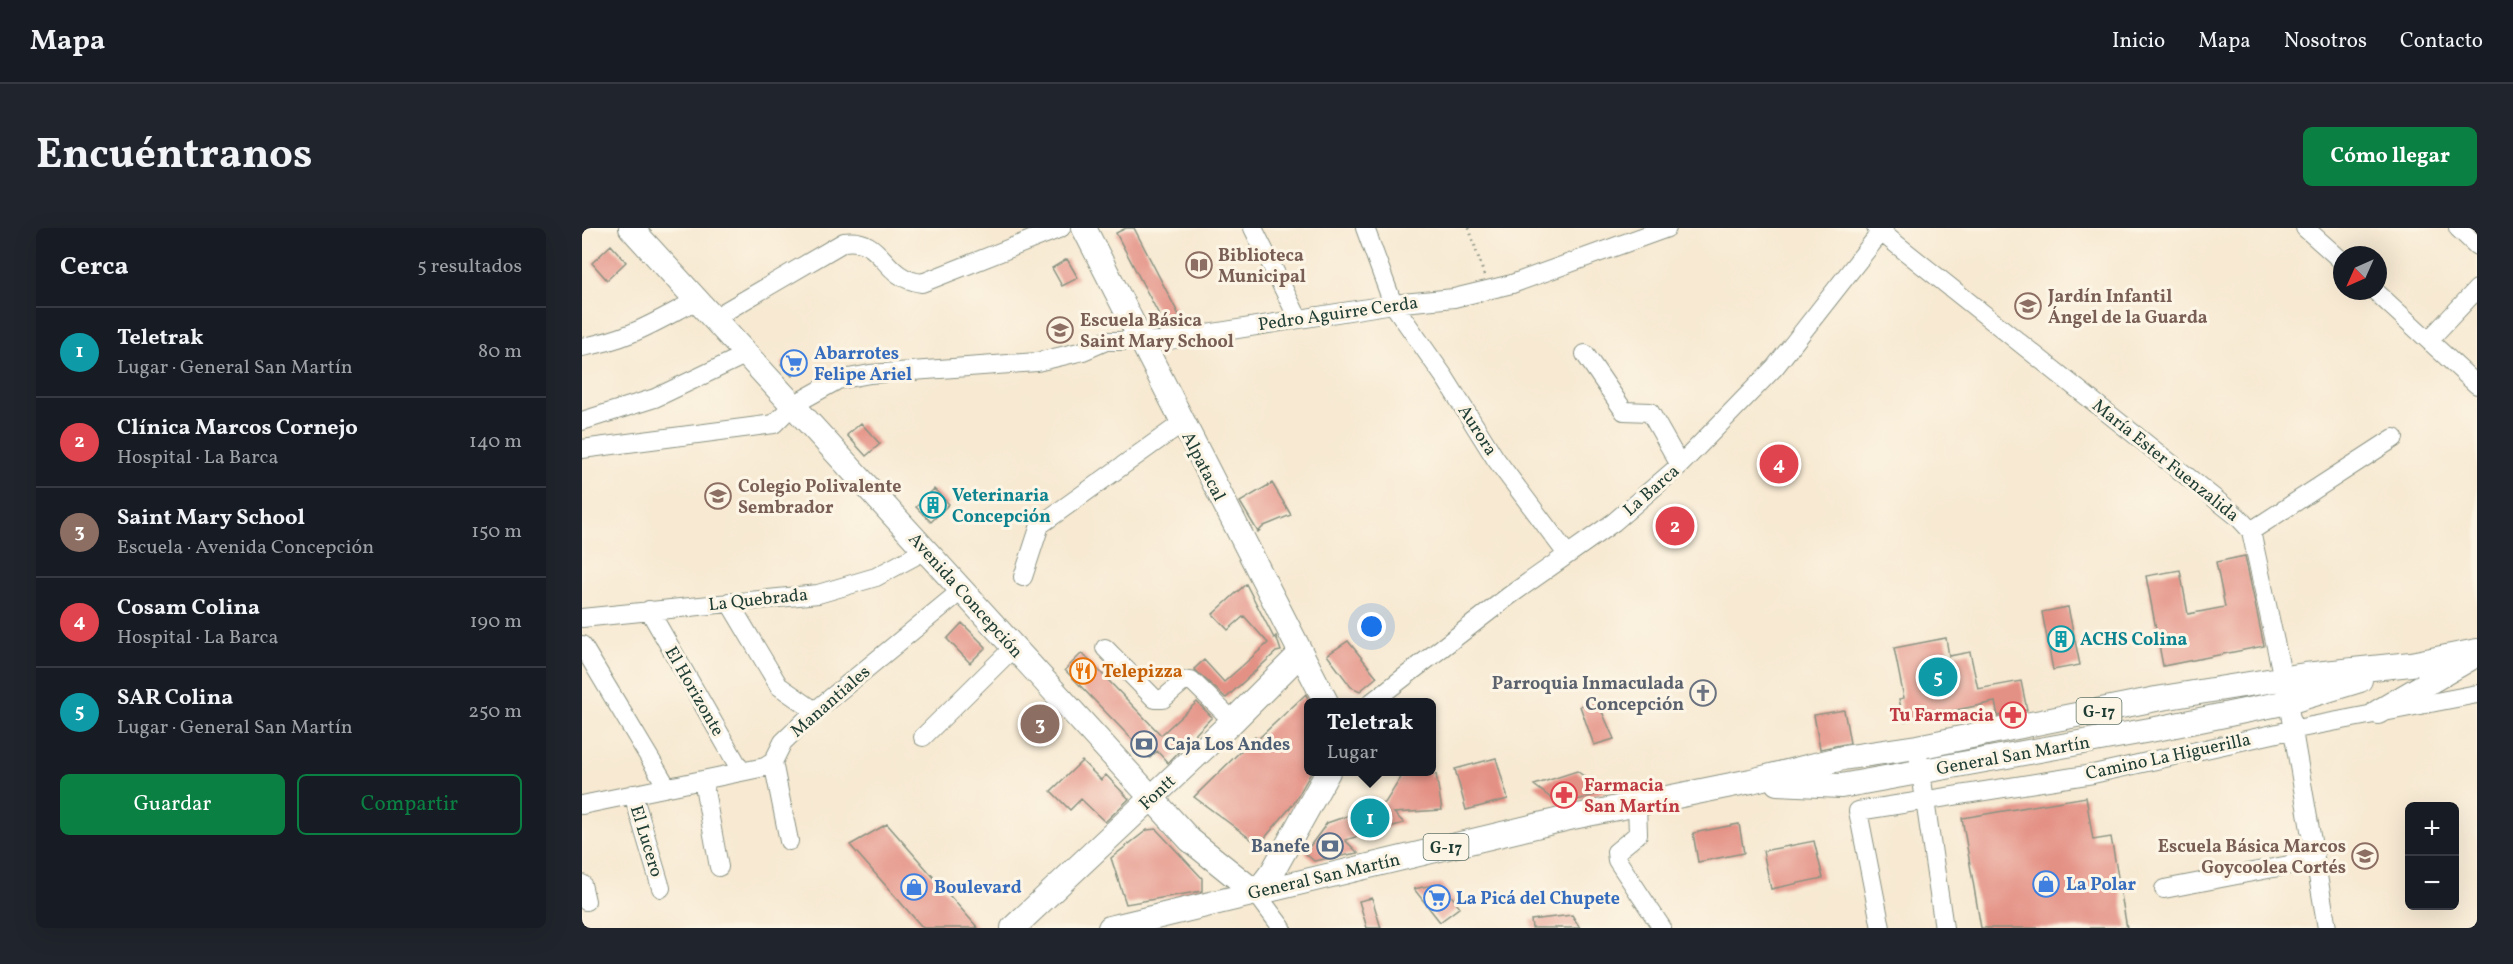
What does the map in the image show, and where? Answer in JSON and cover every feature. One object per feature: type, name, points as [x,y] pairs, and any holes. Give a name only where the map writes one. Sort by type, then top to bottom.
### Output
[{"type":"main road","name":"Avenida Concepción","points":[[631,228],[1190,840],[1256,893]]},
{"type":"main road","name":"Alpatacal","points":[[1084,228],[1299,655],[1324,698]]},
{"type":"main road","name":"General San Martín","points":[[1110,928],[1573,817],[1751,781],[1843,758],[1917,747],[2156,699],[2282,678],[2411,664],[2477,653]]},
{"type":"main road","points":[[2378,712],[2477,653]]},
{"type":"main road","name":"Fontt","points":[[1013,928],[1233,722],[1299,655]]},
{"type":"main road","name":"General San Martín","points":[[1751,781],[1841,786],[2161,728],[2288,702],[2411,664]]},
{"type":"main road","points":[[1256,893],[1273,871],[1325,776]]},
{"type":"street","points":[[714,318],[844,242],[863,242],[871,246],[898,276],[922,283],[1061,228]]},
{"type":"street","points":[[1253,228],[1298,318]]},
{"type":"street","name":"Aurora","points":[[1365,228],[1392,304],[1445,378],[1496,458],[1568,554]]},
{"type":"street","name":"Pedro Aguirre Cerda","points":[[582,449],[774,424],[793,405],[838,380],[870,375],[1037,362],[1083,351],[1106,341],[1162,340],[1489,291],[1636,233],[1667,228]]},
{"type":"street","points":[[2458,228],[2477,246]]},
{"type":"street","name":"La Barca","points":[[1377,698],[1614,522],[1680,465],[1774,367],[1880,230]]},
{"type":"street","name":"María Ester Fuenzalida","points":[[1880,230],[2238,518],[2251,531],[2288,702],[2326,928]]},
{"type":"street","points":[[2312,230],[2333,252]]},
{"type":"street","points":[[2429,340],[2477,289]]},
{"type":"street","points":[[582,347],[626,337],[697,300]]},
{"type":"street","points":[[2384,300],[2477,385]]},
{"type":"street","points":[[582,421],[655,398],[747,354]]},
{"type":"street","points":[[1585,354],[1624,411],[1650,412],[1680,465]]},
{"type":"street","points":[[1023,577],[1040,525],[1182,423]]},
{"type":"street","points":[[2251,531],[2394,438]]},
{"type":"street","name":"La Quebrada","points":[[582,618],[818,594],[876,577],[926,550]]},
{"type":"street","name":"Manantiales","points":[[773,762],[783,742],[815,711],[962,590]]},
{"type":"street","points":[[729,602],[779,686],[815,711]]},
{"type":"street","name":"El Horizonte","points":[[649,610],[741,771]]},
{"type":"street","points":[[582,645],[667,787]]},
{"type":"street","points":[[923,737],[1014,647]]},
{"type":"street","points":[[1105,648],[1155,699],[1163,699],[1184,681],[1191,680],[1233,722]]},
{"type":"street","name":"Camino La Higuerilla","points":[[1881,928],[1858,811],[2093,774],[2291,730],[2477,694]]},
{"type":"street","points":[[1917,747],[1944,928]]},
{"type":"street","points":[[584,801],[703,780],[765,767],[773,762],[789,841]]},
{"type":"street","points":[[703,780],[719,867]]},
{"type":"street","name":"El Lucero","points":[[633,794],[661,888]]},
{"type":"street","points":[[1637,805],[1638,834],[1616,852],[1617,860],[1662,928]]},
{"type":"street","points":[[2164,889],[2315,860]]},
{"type":"street","name":"Avenida Concepción","points":[[1256,893],[1282,928]]},
{"type":"path","points":[[1469,228],[1489,291]]},
{"type":"building","points":[[1126,228],[1134,228],[1180,317],[1165,326],[1116,233]]},
{"type":"building","points":[[611,245],[626,262],[607,280],[592,263]]},
{"type":"building","points":[[1067,259],[1078,278],[1062,286],[1052,268]]},
{"type":"building","name":"Abarrotes Felipe Ariel","points":[[796,351],[807,362],[792,376],[781,364]]},
{"type":"building","points":[[861,423],[880,444],[866,456],[847,435]]},
{"type":"building","points":[[1272,483],[1291,515],[1264,526],[1258,532],[1240,502]]},
{"type":"building","name":"Veterinaria Concepción","points":[[934,489],[949,504],[931,522],[916,507]]},
{"type":"building","points":[[2245,556],[2264,646],[2163,666],[2146,576],[2180,570],[2188,614],[2225,607],[2216,562]]},
{"type":"building","points":[[1246,584],[1274,638],[1276,636],[1281,651],[1276,652],[1226,698],[1194,669],[1204,660],[1224,682],[1268,643],[1244,616],[1228,630],[1213,614]]},
{"type":"building","name":"ACHS Colina","points":[[2068,607],[2080,665],[2053,670],[2042,612]]},
{"type":"building","points":[[962,623],[986,647],[970,663],[947,639]]},
{"type":"building","points":[[1946,638],[1949,656],[1970,652],[1978,689],[2021,681],[2027,710],[1998,716],[1995,702],[1904,721],[1899,699],[1904,698],[1894,648]]},
{"type":"building","points":[[1348,641],[1377,677],[1360,691],[1351,687],[1327,655]]},
{"type":"building","points":[[1082,653],[1161,735],[1197,702],[1212,717],[1168,763],[1157,751],[1150,758],[1065,670]]},
{"type":"building","points":[[1306,694],[1308,698],[1304,698],[1304,776],[1309,776],[1294,803],[1259,845],[1194,797],[1255,737],[1258,739]]},
{"type":"building","points":[[1596,698],[1614,739],[1594,745],[1580,706]]},
{"type":"building","points":[[1844,710],[1850,743],[1820,749],[1814,715]]},
{"type":"building","points":[[1496,758],[1508,799],[1466,810],[1455,769]]},
{"type":"building","points":[[1082,761],[1101,780],[1106,775],[1129,799],[1105,822],[1081,799],[1070,810],[1051,791]]},
{"type":"building","points":[[1577,771],[1605,792],[1560,805],[1534,785]]},
{"type":"building","points":[[1436,774],[1442,810],[1394,813],[1404,823],[1345,840],[1358,853],[1314,861],[1305,853],[1327,823],[1385,803],[1402,776],[1436,776]]},
{"type":"building","name":"La Polar","points":[[2086,797],[2093,840],[2111,837],[2127,928],[1981,928],[1962,818]]},
{"type":"building","name":"Boulevard","points":[[887,824],[978,928],[923,928],[850,845]]},
{"type":"building","points":[[1739,824],[1744,853],[1698,862],[1693,833]]},
{"type":"building","points":[[1156,829],[1202,878],[1202,891],[1126,904],[1111,858],[1147,830]]},
{"type":"building","points":[[1814,841],[1823,878],[1771,889],[1763,851]]},
{"type":"building","name":"La Picá del Chupete","points":[[1441,883],[1460,907],[1440,922],[1414,889]]},
{"type":"building","points":[[1372,898],[1381,928],[1367,928],[1359,901]]},
{"type":"building","points":[[1572,915],[1580,928],[1532,928],[1531,920]]},
{"type":"place","name":"Biblioteca Municipal","points":[[1199,265]]},
{"type":"place","name":"Jardín Infantil Ángel de la Guarda","points":[[2028,306]]},
{"type":"place","name":"Escuela Básica Saint Mary School","points":[[1060,330]]},
{"type":"place","name":"Abarrotes Felipe Ariel","points":[[794,363]]},
{"type":"place","name":"Cosam Colina","points":[[1779,464]]},
{"type":"place","name":"Colegio Polivalente Sembrador","points":[[718,496]]},
{"type":"place","name":"Veterinaria Concepción","points":[[933,505]]},
{"type":"place","name":"Clínica Marcos Cornejo","points":[[1675,526]]},
{"type":"place","name":"ACHS Colina","points":[[2061,639]]},
{"type":"place","name":"Telepizza","points":[[1083,671]]},
{"type":"place","name":"SAR Colina","points":[[1938,677]]},
{"type":"place","name":"Parroquia Inmaculada Concepción","points":[[1703,693]]},
{"type":"place","name":"Tu Farmacia","points":[[2013,715]]},
{"type":"place","name":"Saint Mary School","points":[[1040,724]]},
{"type":"place","name":"Caja Los Andes","points":[[1144,744]]},
{"type":"place","name":"Farmacia San Martín","points":[[1564,795]]},
{"type":"place","name":"Teletrak","points":[[1370,818]]},
{"type":"place","name":"Banefe","points":[[1330,846]]},
{"type":"place","name":"Escuela Básica Marcos Goycoolea Cortés","points":[[2365,856]]},
{"type":"place","name":"La Polar","points":[[2046,884]]},
{"type":"place","name":"Boulevard","points":[[914,887]]},
{"type":"place","name":"La Picá del Chupete","points":[[1437,898]]}]
